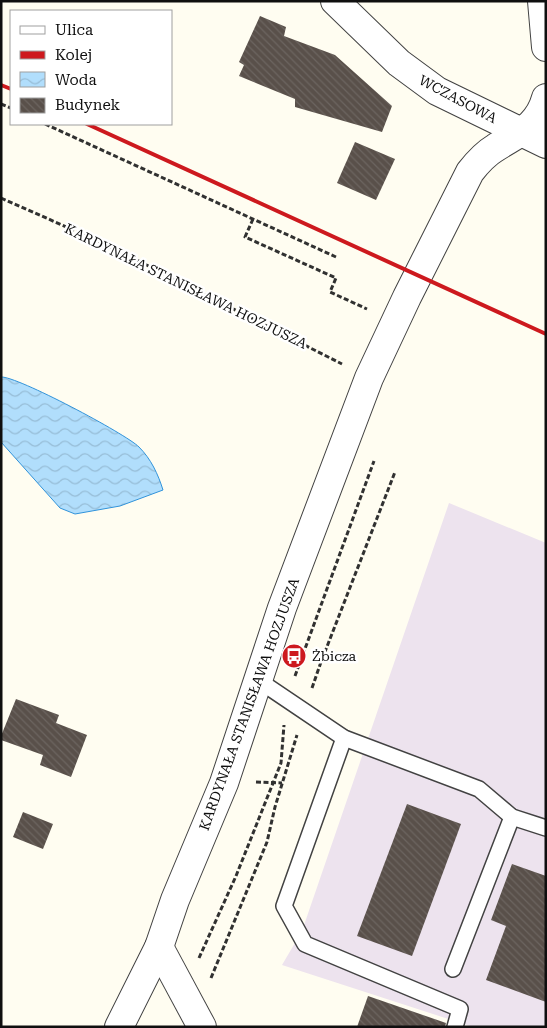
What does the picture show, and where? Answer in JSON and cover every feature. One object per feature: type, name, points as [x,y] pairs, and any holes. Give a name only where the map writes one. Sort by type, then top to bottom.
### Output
[{"type":"street","name":"WCZASOWA","points":[[334,1],[383,49],[437,91],[534,138]]},
{"type":"street","points":[[542,1],[546,47]]},
{"type":"street","name":"KARDYNAŁA STANISŁAWA HOZJUSZA","points":[[119,1027],[159,947],[175,900],[224,783],[282,608],[369,378],[395,321],[470,172],[485,155],[534,138],[536,119],[546,98]]},
{"type":"street","points":[[159,947],[199,1021]]},
{"type":"lane","points":[[258,680],[344,738],[479,789],[512,816],[546,828]]},
{"type":"lane","points":[[344,738],[284,906],[305,944],[460,1009],[455,1027]]},
{"type":"lane","points":[[453,969],[512,816]]},
{"type":"path","points":[[47,125],[336,257]]},
{"type":"path","name":"KARDYNAŁA STANISŁAWA HOZJUSZA","points":[[1,198],[105,244],[369,378]]},
{"type":"path","points":[[253,219],[245,237],[336,278],[330,292],[395,321]]},
{"type":"path","points":[[199,1021],[267,842],[284,775],[321,662],[395,472]]},
{"type":"shaded area","points":[[449,503],[546,543],[546,1027],[473,1027],[282,965],[302,931]]},
{"type":"water","points":[[1,377],[11,379],[48,395],[130,440],[139,447],[151,462],[163,490],[120,506],[75,514],[60,508],[1,442]]},
{"type":"building","points":[[260,16],[286,27],[284,36],[335,55],[392,106],[382,132],[295,107],[295,99],[239,76],[244,65],[239,62]]},
{"type":"building","points":[[355,142],[395,159],[376,200],[337,183]]},
{"type":"building","points":[[16,699],[59,715],[56,723],[87,735],[71,777],[40,765],[43,755],[1,740]]},
{"type":"building","points":[[407,804],[461,824],[412,956],[357,936]]},
{"type":"building","points":[[23,812],[53,824],[43,849],[13,837]]},
{"type":"building","points":[[512,864],[546,876],[546,1002],[486,980],[506,926],[491,920]]},
{"type":"building","points":[[368,996],[446,1023],[445,1027],[357,1027]]},
{"type":"railway","points":[[1,85],[10,89]]},
{"type":"railway","points":[[89,125],[546,334]]},
{"type":"place","name":"Żbicza","points":[[294,656]]}]
